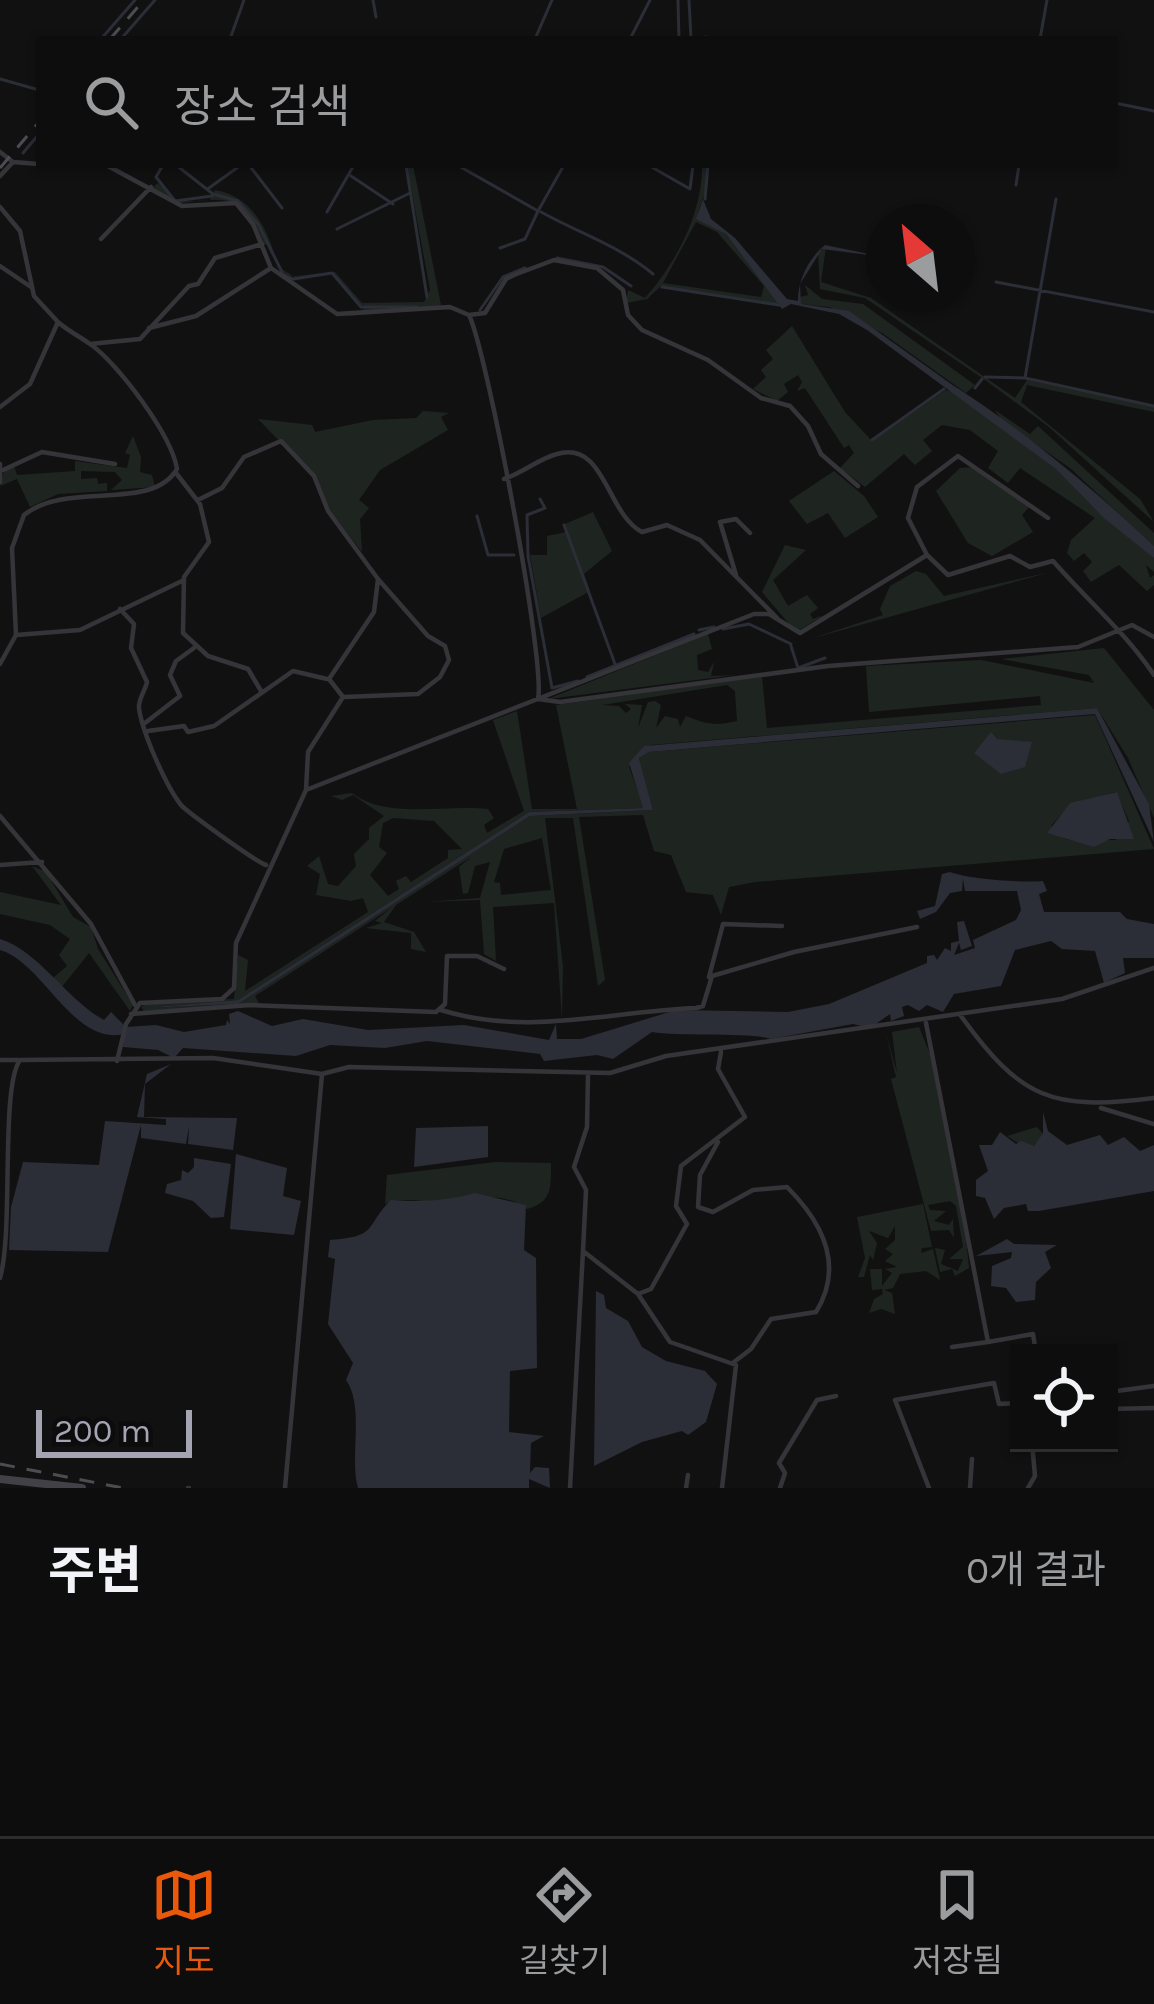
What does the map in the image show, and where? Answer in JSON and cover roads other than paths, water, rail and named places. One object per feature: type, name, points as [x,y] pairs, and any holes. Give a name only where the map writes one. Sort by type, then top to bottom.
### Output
[{"type":"street","points":[[0,152],[13,162],[36,164]]},
{"type":"street","points":[[0,176],[13,162]]},
{"type":"street","points":[[112,168],[182,206],[236,203],[271,268],[338,314],[450,307],[469,315],[484,314],[506,279],[514,275],[554,260],[597,268],[623,290],[628,314],[642,330],[708,360],[760,398],[790,406],[828,462],[858,486]]},
{"type":"street","points":[[101,239],[151,187]]},
{"type":"street","points":[[0,207],[20,231],[31,287]]},
{"type":"street","points":[[90,344],[136,340],[198,284],[214,258],[262,244]]},
{"type":"street","points":[[0,266],[31,287],[58,322],[90,344],[163,432],[175,455],[176,473],[198,500],[209,545],[184,580],[80,630],[16,635]]},
{"type":"street","points":[[147,329],[196,316],[271,268]]},
{"type":"street","points":[[469,315],[496,417],[538,646],[538,698]]},
{"type":"street","points":[[0,407],[30,384],[58,322]]},
{"type":"street","points":[[198,500],[229,482],[244,457],[281,441],[314,476],[328,511],[378,579],[428,636],[448,650],[449,660],[424,692],[343,697]]},
{"type":"street","points":[[0,482],[1,467],[42,452],[115,464]]},
{"type":"street","points":[[504,479],[555,454],[591,458],[609,496],[634,528],[642,532],[667,525],[700,540],[791,632],[800,633],[927,555]]},
{"type":"street","points":[[1048,518],[958,456],[917,487],[908,524],[927,555],[948,575],[1010,556],[1030,567],[1053,561],[1154,675]]},
{"type":"street","points":[[0,664],[16,635],[12,548],[24,515],[64,496],[154,489],[176,473]]},
{"type":"street","points":[[736,575],[720,521],[736,519],[750,533]]},
{"type":"street","points":[[329,679],[374,612],[378,579]]},
{"type":"street","points":[[184,580],[182,627],[194,647],[246,668],[260,691]]},
{"type":"street","points":[[120,609],[134,624],[131,648],[147,682],[138,702],[163,775],[185,810],[196,813],[250,860],[268,866]]},
{"type":"street","points":[[306,790],[743,618],[762,613],[777,618]]},
{"type":"street","points":[[538,698],[560,702],[828,666],[1078,646],[1116,627],[1132,625],[1154,637]]},
{"type":"street","points":[[147,727],[180,696],[170,675],[176,661],[194,647]]},
{"type":"street","points":[[147,727],[184,726],[188,732],[214,726],[293,671],[329,679],[343,697]]},
{"type":"street","points":[[117,1061],[126,1024],[137,1006],[157,999],[229,996],[235,988],[236,943],[306,790],[308,752],[343,697]]},
{"type":"street","points":[[0,816],[91,924],[137,1006]]},
{"type":"street","points":[[0,865],[42,862]]},
{"type":"street","points":[[131,1014],[250,1005],[441,1010],[478,1019],[576,1024],[652,1009],[703,1006],[723,924],[782,926]]},
{"type":"street","points":[[710,977],[794,952],[917,927]]},
{"type":"street","points":[[441,1010],[447,956],[477,956],[504,969]]},
{"type":"street","points":[[0,1060],[212,1058],[322,1074],[349,1067],[588,1074],[666,1056],[867,1031],[1082,994],[1154,968]]},
{"type":"street","points":[[961,1016],[1004,1074],[1154,1124]]},
{"type":"street","points":[[926,1022],[988,1342]]},
{"type":"street","points":[[638,1294],[651,1289],[687,1224],[676,1206],[680,1166],[718,1142],[746,1114],[718,1069],[721,1052]]},
{"type":"street","points":[[0,1278],[8,1253],[10,1112],[15,1066],[20,1060]]},
{"type":"street","points":[[285,1488],[322,1074]]},
{"type":"street","points":[[570,1488],[586,1190],[574,1167],[587,1127],[588,1074]]},
{"type":"street","points":[[1096,1106],[1154,1098]]},
{"type":"street","points":[[718,1142],[700,1175],[698,1207],[712,1212],[753,1190],[787,1186],[815,1217],[830,1269],[827,1293],[816,1312],[771,1319],[751,1349],[734,1362],[722,1488]]},
{"type":"street","points":[[583,1251],[638,1294],[670,1342],[734,1362]]},
{"type":"street","points":[[952,1347],[1033,1334],[1035,1344]]},
{"type":"street","points":[[929,1488],[895,1400],[994,1383],[999,1404],[1010,1403]]},
{"type":"street","points":[[1118,1391],[1154,1386]]},
{"type":"street","points":[[780,1488],[785,1473],[778,1463],[818,1400],[836,1396]]},
{"type":"street","points":[[1118,1408],[1154,1408]]},
{"type":"street","points":[[1028,1488],[1035,1476],[1033,1452]]},
{"type":"street","points":[[970,1488],[972,1459]]},
{"type":"street","points":[[686,1488],[688,1475]]},
{"type":"street","points":[[0,1479],[82,1488]]},
{"type":"waterway","points":[[104,36],[135,0]]},
{"type":"waterway","points":[[124,36],[155,0]]},
{"type":"waterway","points":[[231,36],[244,0]]},
{"type":"waterway","points":[[373,0],[376,17]]},
{"type":"waterway","points":[[536,36],[552,0]]},
{"type":"waterway","points":[[632,36],[650,0]]},
{"type":"waterway","points":[[678,0],[679,36]]},
{"type":"waterway","points":[[689,0],[691,36]]},
{"type":"waterway","points":[[1041,36],[1047,0]]},
{"type":"waterway","points":[[0,79],[36,89]]},
{"type":"waterway","points":[[1118,104],[1154,111]]},
{"type":"waterway","points":[[23,153],[36,138]]},
{"type":"waterway","points":[[161,168],[156,177],[175,201],[212,196]]},
{"type":"waterway","points":[[180,168],[213,194],[238,201],[258,224],[283,274],[293,279],[332,273],[361,307],[417,307]]},
{"type":"waterway","points":[[209,188],[237,168]]},
{"type":"waterway","points":[[251,168],[282,208]]},
{"type":"waterway","points":[[327,212],[352,168]]},
{"type":"waterway","points":[[406,168],[427,297]]},
{"type":"waterway","points":[[462,168],[538,211],[562,168]]},
{"type":"waterway","points":[[653,168],[690,189],[693,168]]},
{"type":"waterway","points":[[705,199],[708,168]]},
{"type":"waterway","points":[[1016,185],[1019,168]]},
{"type":"waterway","points":[[351,176],[393,204]]},
{"type":"waterway","points":[[337,229],[410,193]]},
{"type":"waterway","points":[[1025,378],[1056,199]]},
{"type":"waterway","points":[[500,248],[525,239],[538,211]]},
{"type":"waterway","points":[[541,212],[614,248],[653,274]]},
{"type":"waterway","points":[[557,258],[603,267],[631,286]]},
{"type":"waterway","points":[[480,310],[503,277],[525,268]]},
{"type":"waterway","points":[[996,282],[1154,312]]},
{"type":"waterway","points":[[662,287],[779,305]]},
{"type":"waterway","points":[[985,377],[1025,378],[1154,406]]},
{"type":"waterway","points":[[975,388],[982,379]]},
{"type":"waterway","points":[[872,440],[944,389]]},
{"type":"waterway","points":[[540,499],[545,508],[527,515],[528,556],[552,688],[578,681]]},
{"type":"waterway","points":[[477,516],[488,555],[514,555]]},
{"type":"waterway","points":[[564,525],[615,664]]},
{"type":"waterway","points":[[723,629],[749,624],[791,644]]},
{"type":"waterway","points":[[699,630],[714,627]]},
{"type":"waterway","points":[[587,677],[694,634]]},
{"type":"waterway","points":[[791,646],[798,668],[825,658]]},
{"type":"railway","points":[[113,36],[144,0]]},
{"type":"railway","points":[[0,168],[36,126]]},
{"type":"railway","points":[[0,1464],[123,1488]]}]
